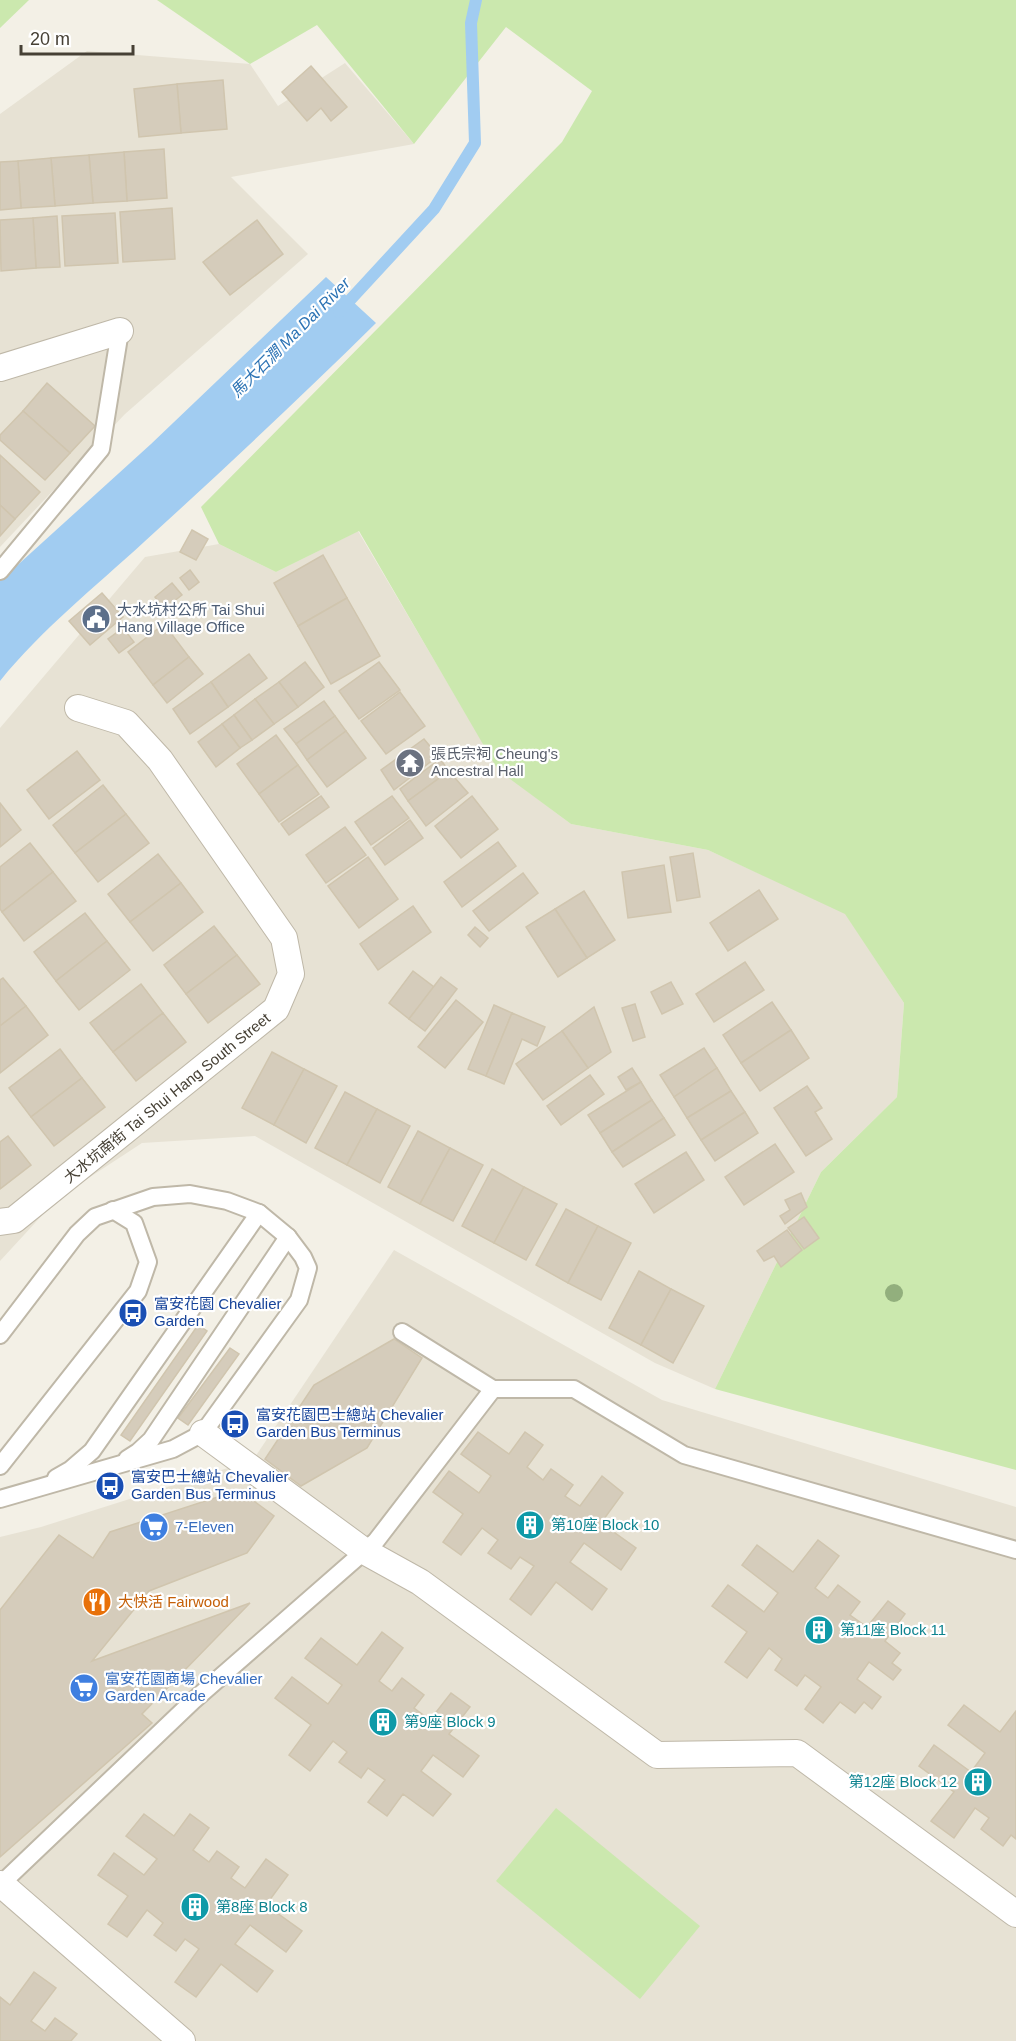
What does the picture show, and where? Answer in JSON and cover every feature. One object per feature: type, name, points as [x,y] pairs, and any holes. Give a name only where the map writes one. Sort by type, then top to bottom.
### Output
[{"type":"street","points":[[0,368],[120,331]]},
{"type":"street","name":"大水坑南街 Tai Shui Hang South Street","points":[[0,1222],[14,1220],[276,1009],[291,974],[284,938],[160,760],[126,723],[78,708]]},
{"type":"street","points":[[202,1433],[364,1551],[420,1582],[657,1755],[797,1753],[1016,1914]]},
{"type":"street","points":[[0,1884],[182,2041]]},
{"type":"lane","points":[[0,571],[101,449],[120,331]]},
{"type":"lane","points":[[0,1335],[77,1234],[95,1217],[153,1197],[190,1194],[227,1201],[259,1214],[288,1238],[303,1257],[308,1268],[299,1300],[220,1412],[202,1433],[173,1449],[0,1499]]},
{"type":"lane","points":[[0,1466],[138,1291],[148,1262],[134,1223],[113,1210]]},
{"type":"lane","points":[[39,1488],[70,1470],[92,1451],[259,1214]]},
{"type":"lane","points":[[118,1466],[151,1440],[288,1238]]},
{"type":"lane","points":[[402,1332],[493,1389],[574,1389],[684,1455],[1016,1550]]},
{"type":"lane","points":[[0,1884],[194,1701],[376,1540],[493,1389]]},
{"type":"shaded area","points":[[87,51],[250,64],[278,106],[345,63],[414,144],[231,177],[308,254],[125,414],[0,547],[0,114]]},
{"type":"shaded area","points":[[358,531],[499,770],[571,824],[708,850],[845,913],[904,1003],[897,1097],[821,1172],[715,1389],[655,1363],[255,1136],[142,1143],[58,1198],[0,1261],[0,728],[145,557],[219,544],[276,572]]},
{"type":"shaded area","points":[[394,1250],[662,1400],[1016,1507],[1016,2041],[0,2041],[0,1537],[41,1527],[253,1460]]},
{"type":"green space","points":[[0,0],[29,0],[0,28]]},
{"type":"green space","points":[[157,0],[1016,0],[1016,1470],[715,1389],[821,1172],[897,1097],[904,1003],[845,914],[708,850],[571,824],[498,770],[359,531],[276,572],[219,544],[201,507],[562,142],[592,91],[506,27],[414,144],[317,25],[250,64]]},
{"type":"green space","points":[[556,1808],[700,1926],[640,1999],[496,1881]]},
{"type":"water","points":[[326,277],[376,323],[232,461],[51,626],[0,681],[0,581],[151,444]]},
{"type":"building","points":[[311,66],[347,107],[331,121],[321,108],[307,121],[282,92]]},
{"type":"building","points":[[223,80],[227,129],[181,133],[177,84]]},
{"type":"building","points":[[177,84],[181,133],[139,137],[134,89]]},
{"type":"building","points":[[164,149],[167,198],[127,201],[124,152]]},
{"type":"building","points":[[124,152],[127,201],[93,203],[89,155]]},
{"type":"building","points":[[89,155],[93,203],[55,206],[51,158]]},
{"type":"building","points":[[51,158],[55,206],[21,208],[18,161]]},
{"type":"building","points":[[18,161],[21,208],[0,210],[0,162]]},
{"type":"building","points":[[172,208],[175,259],[123,262],[120,212]]},
{"type":"building","points":[[115,213],[118,263],[65,266],[62,216]]},
{"type":"building","points":[[57,216],[60,267],[36,268],[33,218]]},
{"type":"building","points":[[33,218],[36,268],[1,271],[0,220]]},
{"type":"building","points":[[257,220],[283,254],[230,295],[203,262]]},
{"type":"building","points":[[47,383],[95,426],[70,453],[23,411]]},
{"type":"building","points":[[23,411],[70,453],[45,480],[0,440],[0,435]]},
{"type":"building","points":[[0,455],[40,492],[15,519],[0,505]]},
{"type":"building","points":[[0,505],[15,519],[0,536]]},
{"type":"building","points":[[192,530],[208,539],[196,560],[180,552]]},
{"type":"building","points":[[323,555],[347,598],[298,626],[274,583]]},
{"type":"building","points":[[190,570],[199,582],[189,590],[180,578]]},
{"type":"building","points":[[172,583],[182,595],[164,609],[155,597]]},
{"type":"building","name":"大水坑村公所 Tai Shui Hang Village Office","points":[[102,593],[123,617],[90,645],[69,621]]},
{"type":"building","points":[[347,598],[380,656],[331,684],[298,626]]},
{"type":"building","points":[[164,624],[189,657],[153,685],[128,652]]},
{"type":"building","points":[[123,628],[134,642],[119,653],[108,639]]},
{"type":"building","points":[[249,654],[267,678],[228,707],[211,682]]},
{"type":"building","points":[[189,657],[203,674],[167,703],[153,685]]},
{"type":"building","points":[[305,662],[324,687],[298,707],[279,682]]},
{"type":"building","points":[[379,662],[400,690],[359,719],[339,691]]},
{"type":"building","points":[[211,682],[228,707],[190,734],[173,709]]},
{"type":"building","points":[[279,682],[298,707],[274,724],[255,699]]},
{"type":"building","points":[[400,692],[425,726],[386,754],[361,721]]},
{"type":"building","points":[[255,699],[274,724],[252,740],[234,715]]},
{"type":"building","points":[[324,701],[335,716],[296,744],[284,729]]},
{"type":"building","points":[[234,715],[252,740],[240,748],[222,724]]},
{"type":"building","points":[[335,716],[346,731],[307,760],[296,744]]},
{"type":"building","points":[[222,724],[240,748],[216,767],[198,742]]},
{"type":"building","points":[[346,731],[366,758],[327,787],[307,760]]},
{"type":"building","points":[[276,735],[298,765],[259,794],[237,764]]},
{"type":"building","name":"張氏宗祠 Cheung's Ancestral Hall","points":[[424,739],[438,756],[394,790],[381,770]]},
{"type":"building","points":[[77,751],[100,780],[49,819],[27,790]]},
{"type":"building","points":[[440,759],[449,771],[408,801],[400,789]]},
{"type":"building","points":[[298,765],[319,794],[279,822],[259,794]]},
{"type":"building","points":[[449,771],[468,793],[426,826],[408,801]]},
{"type":"building","points":[[103,785],[126,814],[75,853],[53,825]]},
{"type":"building","points":[[321,796],[329,807],[289,835],[281,824]]},
{"type":"building","points":[[392,796],[409,818],[371,845],[355,822]]},
{"type":"building","points":[[472,796],[498,829],[461,858],[435,826]]},
{"type":"building","points":[[0,803],[21,830],[0,847]]},
{"type":"building","points":[[126,814],[149,843],[98,882],[75,853]]},
{"type":"building","points":[[410,820],[423,838],[385,865],[373,848]]},
{"type":"building","points":[[345,827],[366,855],[326,883],[306,855]]},
{"type":"building","points":[[498,842],[516,866],[462,907],[444,882]]},
{"type":"building","points":[[30,843],[53,872],[2,912],[0,909],[0,867]]},
{"type":"building","points":[[693,853],[700,897],[677,901],[670,857]]},
{"type":"building","points":[[158,854],[181,883],[130,922],[108,894]]},
{"type":"building","points":[[368,857],[398,899],[359,928],[328,886]]},
{"type":"building","points":[[664,865],[671,912],[628,918],[622,872]]},
{"type":"building","points":[[53,872],[76,901],[24,941],[2,912]]},
{"type":"building","points":[[523,873],[538,893],[489,931],[473,911]]},
{"type":"building","points":[[181,883],[203,912],[153,951],[130,922]]},
{"type":"building","points":[[759,890],[778,919],[728,951],[710,923]]},
{"type":"building","points":[[584,891],[615,940],[587,958],[555,909]]},
{"type":"building","points":[[413,906],[431,932],[378,970],[360,944]]},
{"type":"building","points":[[555,909],[587,958],[558,977],[526,927]]},
{"type":"building","points":[[85,913],[107,941],[56,981],[34,952]]},
{"type":"building","points":[[214,926],[237,955],[186,994],[164,965]]},
{"type":"building","points":[[475,927],[488,938],[480,947],[468,935]]},
{"type":"building","points":[[107,941],[130,970],[79,1010],[56,981]]},
{"type":"building","points":[[237,955],[260,984],[208,1023],[186,994]]},
{"type":"building","points":[[745,962],[764,990],[714,1022],[696,994]]},
{"type":"building","points":[[413,971],[434,987],[409,1019],[389,1003]]},
{"type":"building","points":[[441,977],[457,989],[425,1031],[409,1019]]},
{"type":"building","points":[[3,978],[26,1006],[0,1026],[0,980]]},
{"type":"building","points":[[671,982],[683,1004],[662,1014],[651,992]]},
{"type":"building","points":[[141,984],[163,1013],[113,1052],[90,1023]]},
{"type":"building","points":[[456,1000],[483,1022],[445,1068],[418,1047]]},
{"type":"building","points":[[772,1002],[791,1030],[741,1063],[723,1035]]},
{"type":"building","points":[[635,1004],[645,1037],[633,1041],[622,1008]]},
{"type":"building","points":[[494,1005],[512,1013],[486,1076],[468,1069]]},
{"type":"building","points":[[26,1006],[48,1035],[0,1073],[0,1026]]},
{"type":"building","points":[[594,1007],[611,1052],[588,1068],[562,1031]]},
{"type":"building","points":[[163,1013],[186,1042],[136,1081],[113,1052]]},
{"type":"building","points":[[512,1013],[545,1027],[537,1046],[522,1039],[504,1084],[486,1076]]},
{"type":"building","points":[[791,1030],[809,1058],[760,1091],[741,1063]]},
{"type":"building","points":[[562,1031],[588,1068],[543,1100],[516,1064]]},
{"type":"building","points":[[704,1048],[717,1068],[674,1097],[660,1075]]},
{"type":"building","points":[[60,1049],[82,1078],[31,1117],[9,1088]]},
{"type":"building","points":[[272,1052],[304,1069],[274,1125],[242,1108]]},
{"type":"building","points":[[632,1068],[641,1082],[626,1090],[618,1077]]},
{"type":"building","points":[[717,1068],[731,1091],[687,1118],[674,1097]]},
{"type":"building","points":[[304,1069],[337,1086],[306,1143],[274,1125]]},
{"type":"building","points":[[590,1075],[604,1094],[561,1125],[547,1106]]},
{"type":"building","points":[[82,1078],[105,1107],[54,1146],[31,1117]]},
{"type":"building","points":[[641,1082],[652,1100],[600,1133],[588,1115]]},
{"type":"building","points":[[807,1086],[822,1108],[815,1112],[832,1139],[806,1156],[774,1108]]},
{"type":"building","points":[[731,1091],[745,1112],[701,1140],[687,1118]]},
{"type":"building","points":[[345,1092],[377,1109],[347,1165],[315,1148]]},
{"type":"building","points":[[652,1100],[664,1118],[612,1152],[600,1133]]},
{"type":"building","points":[[377,1109],[410,1126],[380,1183],[347,1165]]},
{"type":"building","points":[[745,1112],[758,1133],[715,1161],[701,1140]]},
{"type":"building","points":[[664,1118],[675,1135],[623,1167],[612,1152]]},
{"type":"building","points":[[418,1131],[450,1148],[420,1204],[388,1187]]},
{"type":"building","points":[[8,1136],[31,1165],[0,1189],[0,1142]]},
{"type":"building","points":[[775,1144],[794,1172],[744,1205],[725,1177]]},
{"type":"building","points":[[450,1148],[483,1165],[453,1221],[420,1204]]},
{"type":"building","points":[[686,1152],[704,1180],[654,1213],[635,1184]]},
{"type":"building","points":[[492,1169],[524,1187],[494,1243],[462,1226]]},
{"type":"building","points":[[524,1187],[557,1204],[526,1260],[494,1243]]},
{"type":"building","points":[[801,1193],[807,1207],[785,1224],[780,1216],[790,1210],[785,1200]]},
{"type":"building","points":[[566,1209],[598,1226],[568,1283],[536,1265]]},
{"type":"building","points":[[804,1217],[819,1238],[804,1249],[788,1228]]},
{"type":"building","points":[[598,1226],[631,1243],[601,1300],[568,1283]]},
{"type":"building","points":[[787,1230],[802,1250],[781,1267],[774,1256],[764,1261],[757,1251]]},
{"type":"building","points":[[639,1271],[671,1289],[641,1345],[609,1328]]},
{"type":"building","points":[[671,1289],[704,1306],[673,1363],[641,1345]]},
{"type":"building","points":[[198,1325],[207,1331],[130,1441],[121,1435]]},
{"type":"building","points":[[394,1339],[422,1358],[367,1448],[301,1486],[265,1459],[314,1385]]},
{"type":"building","points":[[230,1348],[239,1354],[188,1425],[178,1418]]},
{"type":"building","name":"第10座 Block 10","points":[[478,1432],[509,1454],[525,1432],[543,1445],[527,1467],[543,1480],[551,1469],[573,1485],[565,1496],[580,1506],[602,1476],[623,1493],[601,1523],[636,1548],[621,1570],[584,1543],[570,1562],[607,1589],[592,1610],[556,1582],[531,1615],[510,1599],[534,1566],[520,1557],[511,1569],[488,1553],[498,1540],[482,1528],[461,1555],[443,1542],[463,1514],[433,1492],[449,1471],[479,1493],[491,1476],[461,1454]]},
{"type":"building","name":"富安花園商場 Chevalier Garden Arcade","points":[[239,1490],[274,1516],[247,1553],[149,1591],[92,1661],[250,1603],[142,1714],[152,1723],[0,1857],[0,1610],[59,1535],[93,1558],[110,1532]]},
{"type":"building","name":"第11座 Block 11","points":[[818,1540],[839,1556],[815,1588],[828,1598],[838,1585],[860,1602],[850,1615],[867,1627],[888,1601],[905,1614],[885,1641],[900,1653],[892,1663],[901,1670],[893,1680],[869,1662],[857,1679],[881,1697],[872,1709],[864,1702],[855,1713],[840,1702],[823,1723],[805,1709],[821,1687],[805,1675],[797,1686],[775,1670],[782,1659],[769,1648],[747,1678],[725,1662],[747,1632],[712,1606],[728,1585],[764,1612],[778,1593],[742,1565],[757,1545],[793,1572]]},
{"type":"building","name":"第9座 Block 9","points":[[382,1632],[403,1648],[379,1681],[392,1691],[402,1678],[424,1695],[414,1708],[430,1720],[451,1693],[470,1707],[449,1734],[479,1756],[463,1777],[433,1755],[421,1771],[451,1794],[433,1816],[403,1794],[387,1816],[368,1802],[385,1780],[368,1768],[361,1778],[339,1762],[347,1752],[333,1741],[310,1771],[289,1755],[311,1725],[275,1698],[292,1677],[328,1704],[342,1685],[305,1658],[321,1638],[357,1665]]},
{"type":"building","name":"第12座 Block 12","points":[[964,1705],[1000,1732],[1016,1711],[1016,1839],[1011,1835],[1003,1846],[981,1829],[989,1818],[975,1808],[954,1838],[931,1821],[954,1792],[919,1766],[934,1745],[971,1772],[985,1753],[948,1725]]},
{"type":"building","name":"第8座 Block 8","points":[[144,1814],[174,1836],[190,1814],[209,1828],[193,1850],[209,1862],[217,1851],[239,1867],[231,1878],[245,1888],[266,1859],[288,1875],[266,1905],[302,1931],[286,1952],[250,1925],[235,1944],[273,1971],[257,1992],[221,1964],[196,1997],[175,1982],[199,1949],[185,1939],[176,1951],[154,1935],[163,1923],[147,1910],[127,1937],[108,1924],[128,1896],[98,1875],[114,1853],[144,1875],[157,1859],[126,1836]]},
{"type":"building","points":[[34,1972],[56,1988],[31,2021],[45,2031],[55,2018],[77,2034],[71,2041],[0,2041],[0,1997],[10,2005]]},
{"type":"waterway","name":"馬大石澗 Ma Dai River","points":[[339,312],[434,209],[475,143],[471,23],[476,0]]},
{"type":"place","name":"大水坑村公所 Tai Shui Hang Village Office","points":[[96,619]]},
{"type":"place","name":"張氏宗祠 Cheung's Ancestral Hall","points":[[410,763]]},
{"type":"place","name":"富安花園 Chevalier Garden","points":[[133,1313]]},
{"type":"place","name":"富安花園巴士總站 Chevalier Garden Bus Terminus","points":[[235,1424]]},
{"type":"place","name":"富安巴士總站 Chevalier Garden Bus Terminus","points":[[110,1486]]},
{"type":"place","name":"第10座 Block 10","points":[[530,1525]]},
{"type":"place","name":"7-Eleven","points":[[154,1527]]},
{"type":"place","name":"大快活 Fairwood","points":[[97,1602]]},
{"type":"place","name":"第11座 Block 11","points":[[819,1630]]},
{"type":"place","name":"富安花園商場 Chevalier Garden Arcade","points":[[84,1688]]},
{"type":"place","name":"第9座 Block 9","points":[[383,1722]]},
{"type":"place","name":"第12座 Block 12","points":[[978,1782]]},
{"type":"place","name":"第8座 Block 8","points":[[195,1907]]}]
